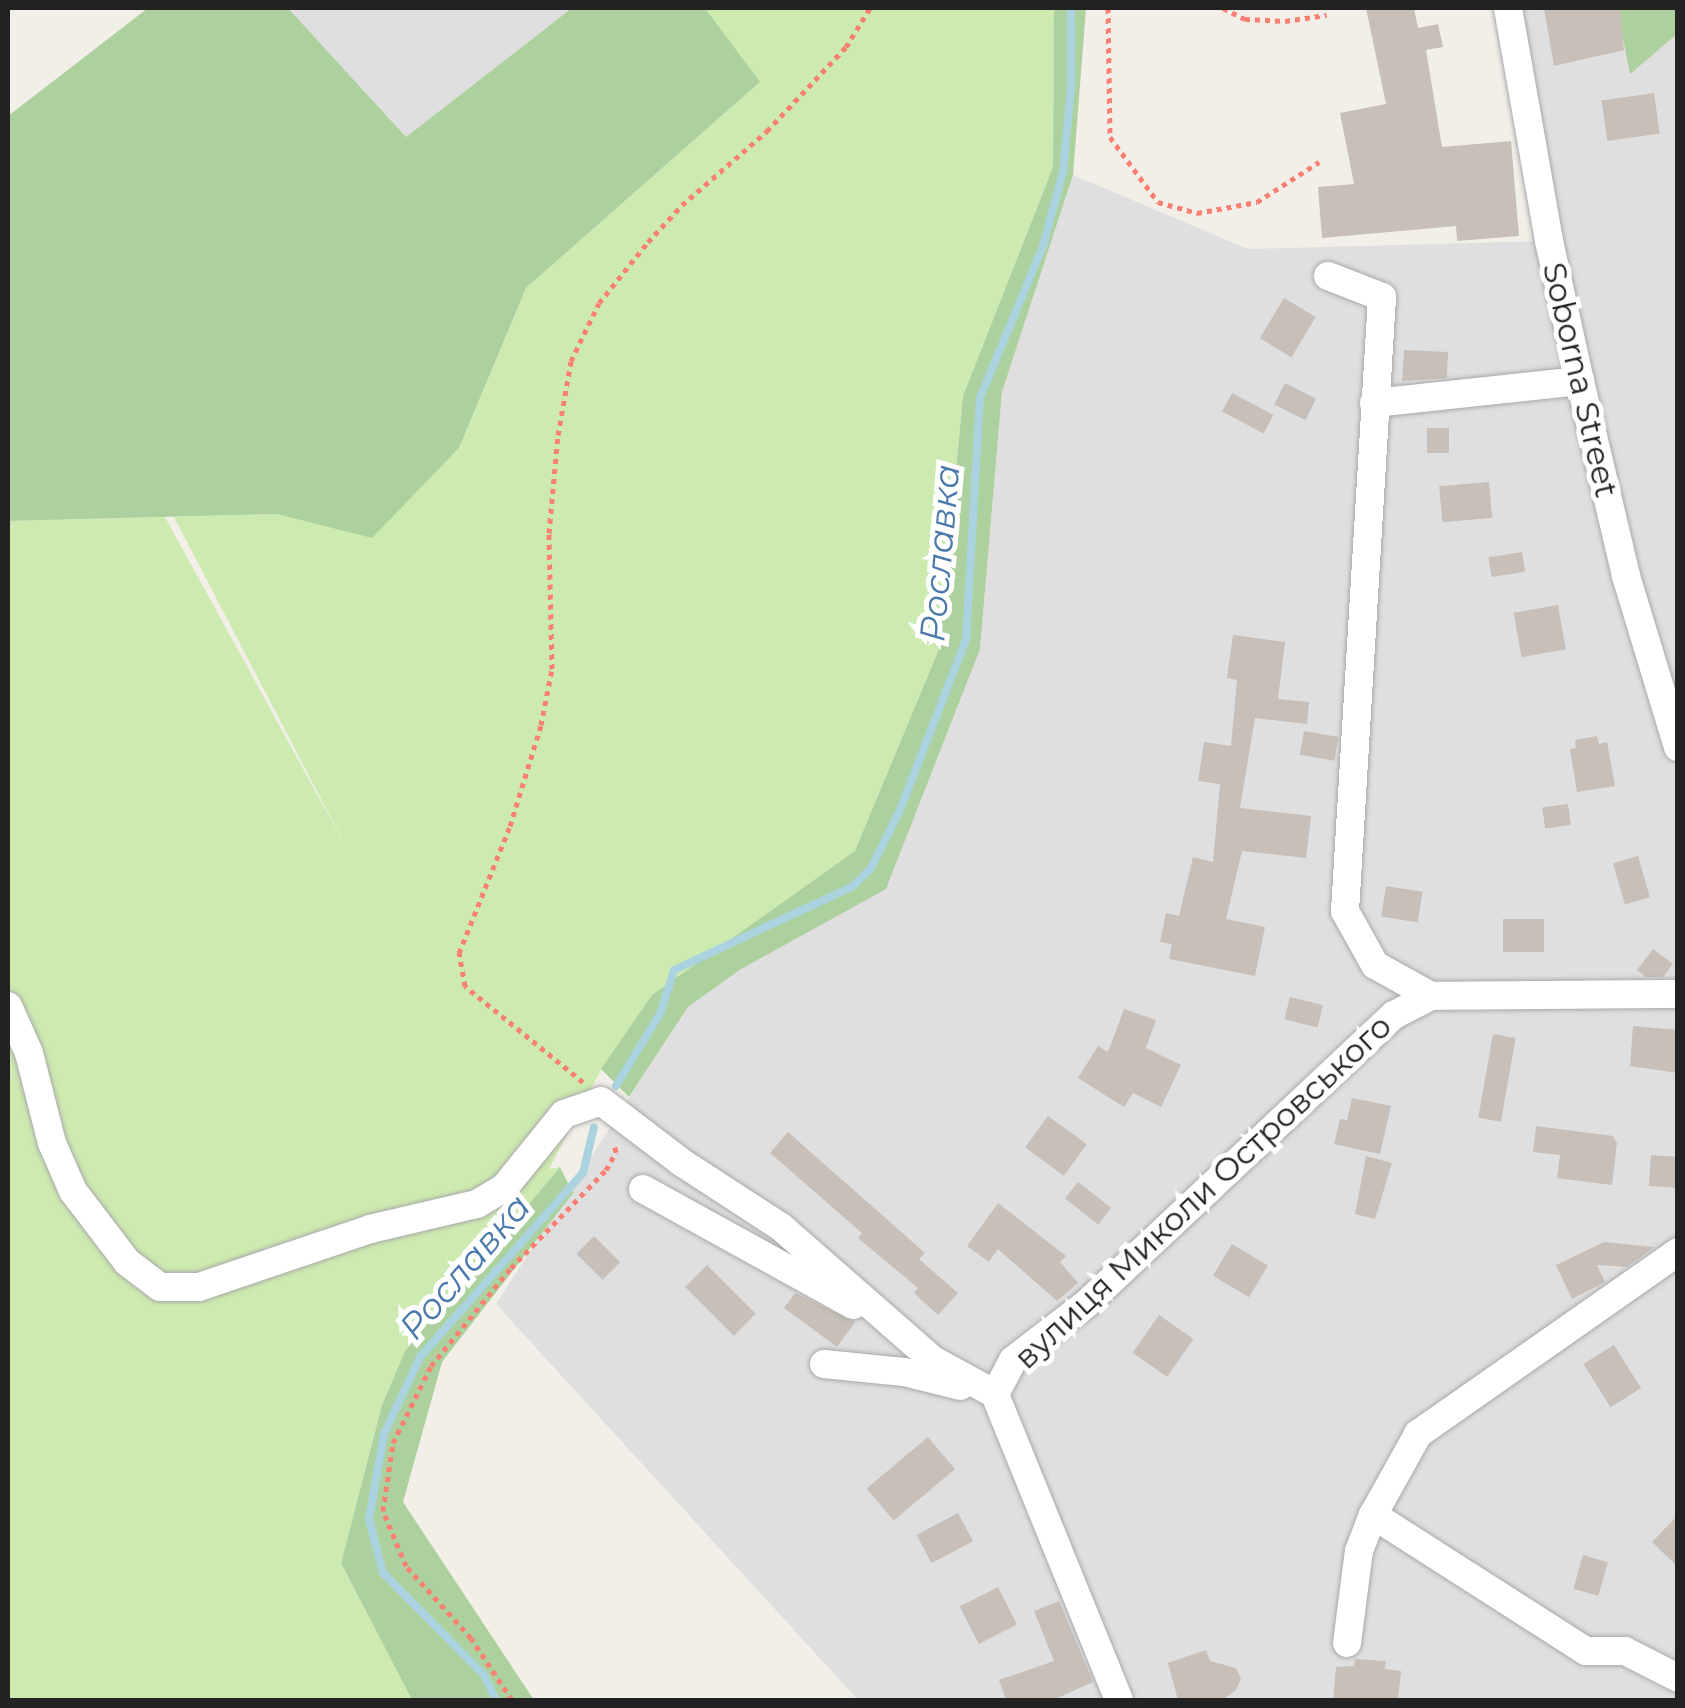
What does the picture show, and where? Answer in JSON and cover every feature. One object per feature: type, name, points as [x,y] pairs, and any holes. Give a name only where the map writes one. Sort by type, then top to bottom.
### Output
[{"type":"street","name":"Soborna Street","points":[[1508,8],[1548,242],[1626,576],[1678,747]]},
{"type":"street","name":"вулиця Миколи Островського","points":[[1328,276],[1382,297],[1345,911],[1375,965],[1431,996]]},
{"type":"street","points":[[1374,403],[1580,380]]},
{"type":"street","points":[[1431,996],[1678,994]]},
{"type":"street","name":"вулиця Миколи Островського","points":[[1120,1700],[995,1394],[1013,1360],[1086,1304],[1394,1015],[1431,996]]},
{"type":"street","points":[[8,1006],[29,1053],[52,1143],[72,1191],[127,1262],[160,1287],[200,1288],[370,1229],[476,1204],[504,1188],[564,1114],[602,1100],[681,1162],[781,1226],[933,1360],[995,1394]]},
{"type":"street","points":[[643,1188],[899,1329]]},
{"type":"street","points":[[1346,1643],[1358,1551],[1373,1515],[1418,1434],[1678,1252]]},
{"type":"street","points":[[824,1364],[904,1372],[995,1394]]},
{"type":"street","points":[[1373,1515],[1586,1651],[1625,1651],[1678,1678]]},
{"type":"path","points":[[512,1700],[471,1638],[406,1566],[383,1511],[393,1444],[430,1366],[511,1268],[606,1170],[616,1152],[602,1100],[564,1063],[465,986],[459,953],[510,826],[542,725],[552,670],[549,534],[558,435],[571,362],[599,303],[648,242],[794,103],[846,47],[870,8]]},
{"type":"path","points":[[1108,8],[1110,136],[1158,202],[1197,213],[1257,202],[1319,162]]},
{"type":"path","points":[[1223,8],[1245,19],[1286,21],[1327,15]]},
{"type":"shaded area","points":[[288,8],[572,8],[406,137]]},
{"type":"shaded area","points":[[1508,8],[1677,8],[1677,1700],[858,1700],[496,1304],[688,1007],[741,969],[980,649],[1002,392],[1073,175],[1248,249],[1548,241]]},
{"type":"green space","points":[[148,8],[288,8],[406,137],[572,8],[705,8],[760,82],[526,288],[459,448],[372,538],[277,514],[8,521],[8,116]]},
{"type":"green space","points":[[705,8],[1054,8],[1053,167],[963,396],[939,649],[855,851],[652,995],[601,1070],[549,1169],[560,1167],[405,1351],[382,1405],[341,1563],[412,1700],[8,1700],[8,521],[165,517],[347,849],[174,517],[277,514],[372,537],[459,448],[526,288],[759,83]]},
{"type":"green space","points":[[1054,8],[1086,8],[1073,175],[1002,392],[980,649],[886,889],[741,969],[688,1007],[629,1097],[601,1069],[652,995],[855,851],[939,649],[963,396],[1053,167]]},
{"type":"green space","points":[[1617,8],[1677,8],[1677,34],[1630,74]]},
{"type":"green space","points":[[560,1167],[573,1193],[442,1362],[403,1502],[534,1700],[412,1700],[341,1563],[382,1405],[405,1351]]},
{"type":"building","points":[[1366,8],[1414,8],[1418,28],[1438,24],[1443,47],[1426,50],[1442,147],[1511,141],[1519,236],[1457,241],[1456,226],[1322,238],[1318,187],[1354,184],[1340,113],[1386,104]]},
{"type":"building","points":[[1544,8],[1620,8],[1624,50],[1554,66]]},
{"type":"building","points":[[1654,93],[1660,134],[1607,141],[1602,100]]},
{"type":"building","points":[[1284,298],[1316,317],[1292,357],[1260,338]]},
{"type":"building","points":[[1404,350],[1448,352],[1447,378],[1402,381]]},
{"type":"building","points":[[1285,383],[1316,399],[1305,420],[1274,404]]},
{"type":"building","points":[[1232,393],[1273,415],[1264,434],[1222,412]]},
{"type":"building","points":[[1427,428],[1449,428],[1449,453],[1427,453]]},
{"type":"building","points":[[1489,482],[1492,518],[1442,522],[1439,486]]},
{"type":"building","points":[[1522,552],[1525,572],[1492,577],[1488,557]]},
{"type":"building","points":[[1558,605],[1566,649],[1521,657],[1514,613]]},
{"type":"building","points":[[1233,635],[1285,642],[1278,699],[1309,702],[1307,724],[1255,718],[1240,808],[1311,816],[1306,858],[1242,851],[1226,919],[1265,927],[1255,976],[1169,959],[1172,944],[1160,942],[1166,913],[1179,916],[1193,857],[1213,862],[1220,784],[1198,781],[1204,742],[1231,746],[1237,680],[1227,678]]},
{"type":"building","points":[[1304,731],[1338,737],[1334,761],[1300,755]]},
{"type":"building","points":[[1597,736],[1599,744],[1607,742],[1615,786],[1577,792],[1570,749],[1576,748],[1575,740]]},
{"type":"building","points":[[1568,804],[1571,825],[1545,828],[1542,808]]},
{"type":"building","points":[[1638,856],[1650,897],[1625,905],[1613,863]]},
{"type":"building","points":[[1386,886],[1423,892],[1418,922],[1381,917]]},
{"type":"building","points":[[1503,919],[1544,919],[1544,952],[1503,952]]},
{"type":"building","points":[[1653,949],[1673,964],[1663,977],[1646,977],[1637,970]]},
{"type":"building","points":[[1290,997],[1323,1005],[1317,1028],[1284,1019]]},
{"type":"building","points":[[1124,1009],[1156,1020],[1146,1048],[1181,1065],[1161,1107],[1133,1093],[1124,1107],[1078,1078],[1098,1046],[1108,1052]]},
{"type":"building","points":[[1633,1026],[1678,1030],[1678,1073],[1630,1066]]},
{"type":"building","points":[[1493,1034],[1516,1038],[1501,1122],[1478,1118]]},
{"type":"building","points":[[1352,1098],[1391,1106],[1380,1154],[1334,1144],[1340,1119],[1347,1120]]},
{"type":"building","points":[[1048,1116],[1087,1144],[1064,1176],[1025,1148]]},
{"type":"building","points":[[1536,1126],[1613,1136],[1617,1143],[1612,1185],[1557,1178],[1560,1155],[1533,1152]]},
{"type":"building","points":[[788,1132],[925,1253],[919,1259],[958,1293],[938,1315],[914,1293],[918,1288],[858,1238],[862,1233],[770,1153]]},
{"type":"building","points":[[1651,1155],[1678,1157],[1676,1188],[1649,1186]]},
{"type":"building","points":[[1366,1156],[1392,1163],[1375,1219],[1355,1214]]},
{"type":"building","points":[[1078,1182],[1111,1208],[1098,1224],[1065,1199]]},
{"type":"building","points":[[998,1203],[1066,1256],[1060,1262],[1078,1283],[1057,1301],[998,1249],[989,1262],[967,1246]]},
{"type":"building","points":[[594,1236],[620,1262],[602,1280],[576,1254]]},
{"type":"building","points":[[1604,1242],[1654,1247],[1627,1267],[1597,1265],[1605,1282],[1572,1299],[1556,1265]]},
{"type":"building","points":[[1232,1244],[1268,1266],[1249,1297],[1213,1276]]},
{"type":"building","points":[[707,1265],[756,1314],[734,1336],[685,1287]]},
{"type":"building","points":[[795,1293],[855,1322],[837,1347],[784,1308]]},
{"type":"building","points":[[1159,1315],[1193,1339],[1167,1377],[1133,1353]]},
{"type":"building","points":[[1614,1345],[1641,1388],[1610,1407],[1583,1364]]},
{"type":"building","points":[[928,1437],[955,1469],[894,1521],[867,1488]]},
{"type":"building","points":[[958,1513],[973,1541],[932,1563],[917,1535]]},
{"type":"building","points":[[1678,1515],[1678,1567],[1652,1542]]},
{"type":"building","points":[[1583,1555],[1608,1562],[1598,1596],[1573,1589]]},
{"type":"building","points":[[998,1587],[1017,1624],[979,1644],[960,1607]]},
{"type":"building","points":[[1059,1601],[1093,1682],[1053,1700],[1006,1700],[999,1680],[1054,1661],[1034,1611]]},
{"type":"building","points":[[1206,1650],[1210,1661],[1236,1668],[1241,1679],[1236,1690],[1222,1700],[1178,1700],[1168,1663]]},
{"type":"building","points":[[1355,1659],[1386,1661],[1385,1669],[1401,1671],[1398,1700],[1333,1700],[1336,1667],[1354,1666]]},
{"type":"waterway","name":"Рославка","points":[[616,1086],[661,1012],[674,970],[853,886],[871,868],[900,810],[966,640],[980,398],[1043,246],[1063,172],[1071,87],[1071,8]]},
{"type":"waterway","name":"Рославка","points":[[496,1700],[485,1676],[383,1573],[369,1519],[384,1434],[420,1357],[583,1173],[594,1127]]}]
